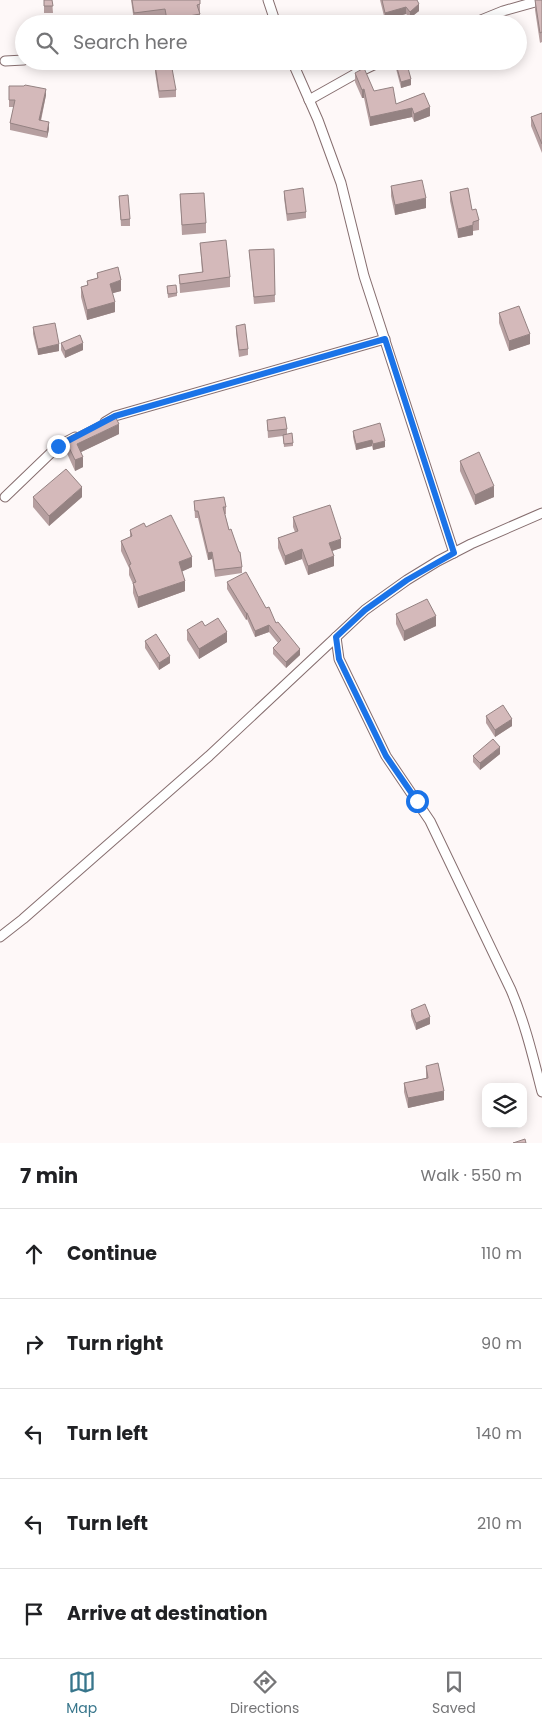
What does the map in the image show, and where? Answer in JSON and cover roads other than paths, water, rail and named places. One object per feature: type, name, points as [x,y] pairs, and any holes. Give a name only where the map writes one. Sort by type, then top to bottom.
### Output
[{"type":"street","points":[[268,0],[273,15]]},
{"type":"street","points":[[493,15],[542,0]]},
{"type":"street","points":[[5,61],[15,60]]},
{"type":"street","points":[[296,70],[310,100],[341,183],[364,276],[454,553]]},
{"type":"street","points":[[310,100],[363,70]]},
{"type":"street","points":[[99,425],[115,416],[385,339]]},
{"type":"street","points":[[5,497],[58,446],[82,433]]},
{"type":"street","points":[[0,937],[209,756],[365,610],[407,580],[454,553],[542,513]]},
{"type":"street","points":[[336,637],[339,659],[386,756],[430,821],[511,990],[529,1040],[542,1092]]}]
